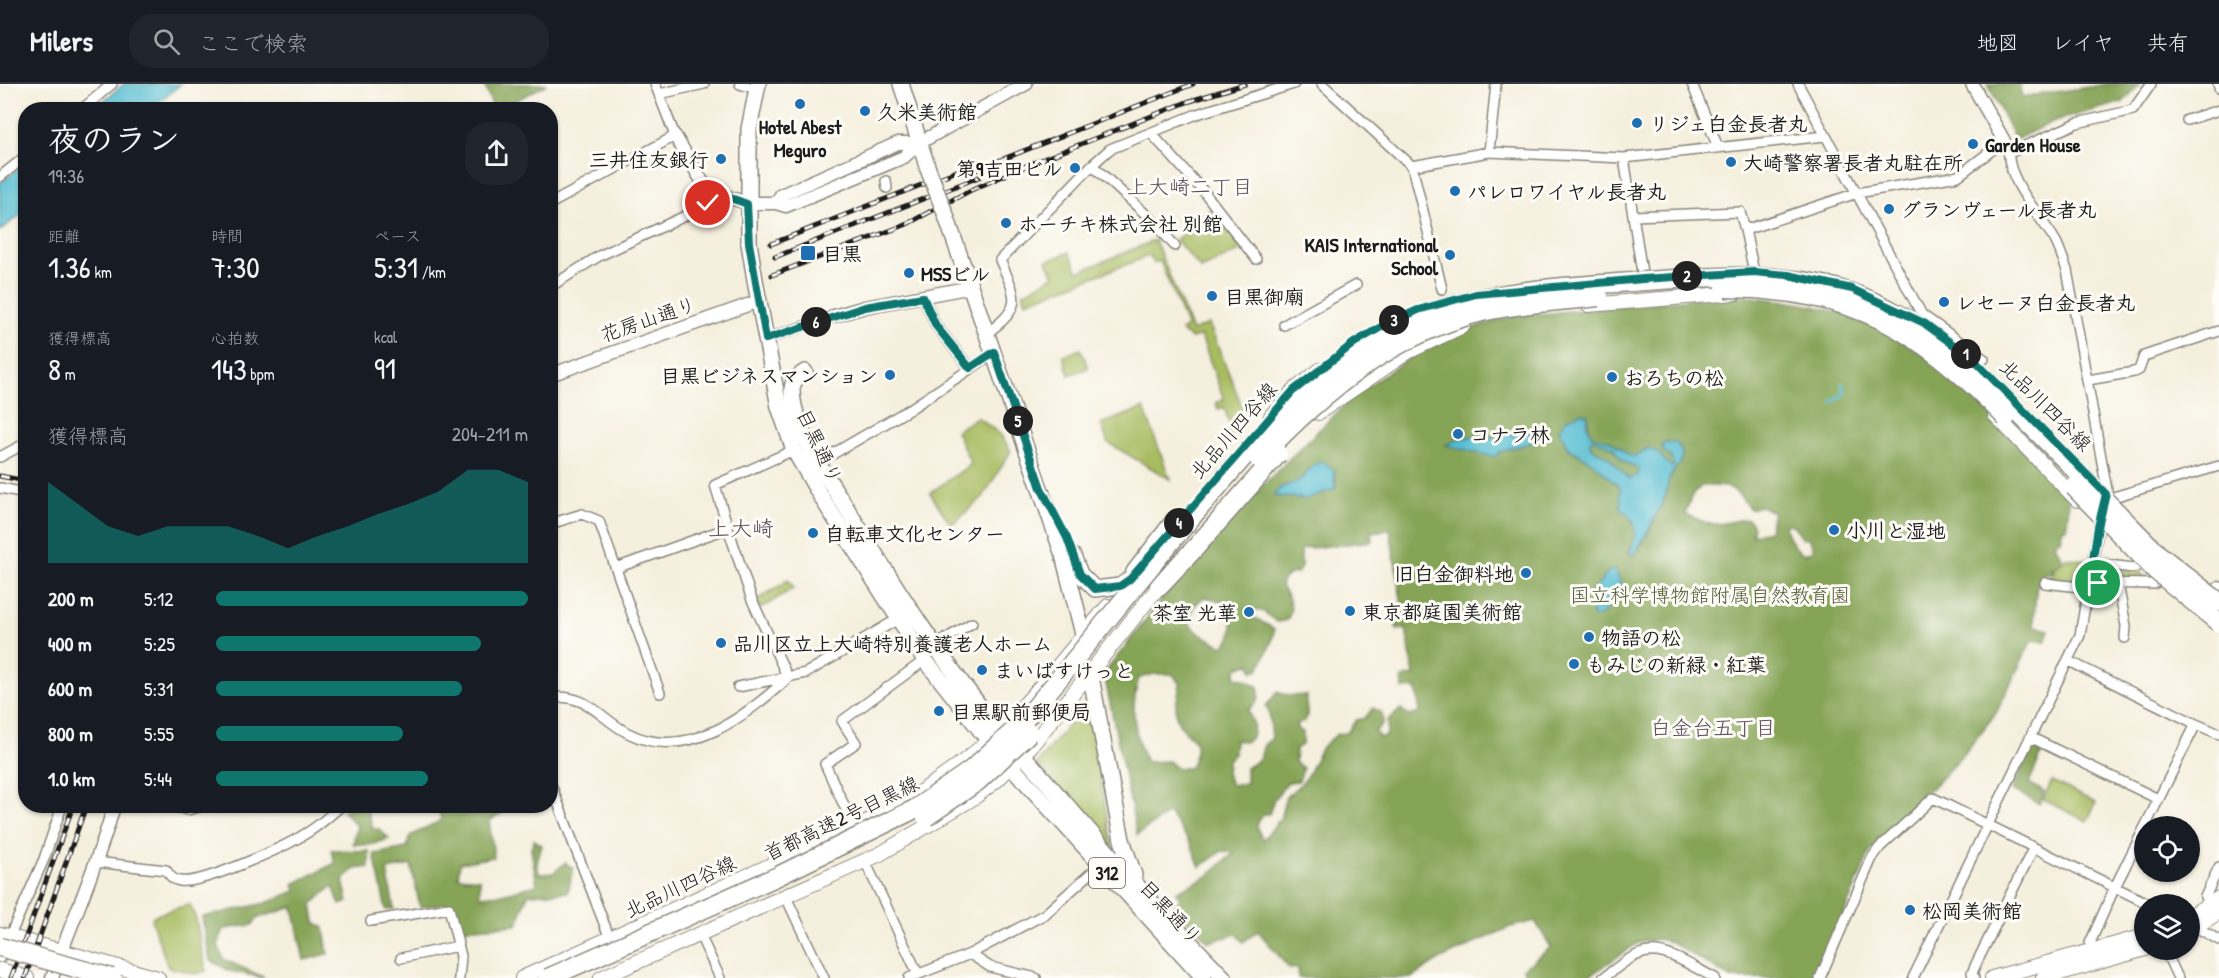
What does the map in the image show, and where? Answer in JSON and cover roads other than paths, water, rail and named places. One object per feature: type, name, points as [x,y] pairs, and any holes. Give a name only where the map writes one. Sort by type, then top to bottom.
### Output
[{"type":"highway","name":"首都高速2号目黒線","points":[[577,978],[870,846],[951,801],[1002,760],[1028,735],[1187,541],[1292,424],[1337,385],[1376,357],[1462,310],[1528,290],[1718,276],[1763,276],[1813,282],[1870,300],[1913,321],[1964,360],[2158,554],[2219,592]]},
{"type":"highway","name":"首都高速2号目黒線","points":[[548,978],[856,840],[945,791],[987,757],[1020,725],[1192,517],[1281,416],[1322,380],[1368,345],[1417,318],[1462,310],[1630,294],[1724,288],[1809,294],[1866,312],[1905,332],[1948,364],[2000,412],[2155,570],[2219,622]]},
{"type":"highway","points":[[1130,579],[1175,521],[1266,419],[1308,378],[1353,345],[1394,323],[1462,310]]},
{"type":"highway","points":[[1159,586],[1196,547],[1256,476],[1335,398],[1462,310]]},
{"type":"highway","points":[[3,939],[112,978]]},
{"type":"highway","points":[[0,958],[70,978]]},
{"type":"main road","points":[[901,84],[928,169],[1041,488],[1075,596],[1083,634]]},
{"type":"main road","name":"目黒通り","points":[[757,87],[749,129],[747,204],[749,243],[779,406],[795,450],[925,660],[994,736]]},
{"type":"main road","name":"北品川四谷線","points":[[522,978],[890,811],[927,788],[994,736],[1293,391],[1354,343],[1381,327],[1418,310],[1476,294],[1754,272],[1788,275],[1852,289],[1924,323],[1974,360],[2159,549],[2219,592]]},
{"type":"main road","points":[[601,978],[620,974],[700,935],[865,861],[950,814],[1012,767],[1023,755],[1218,514],[1288,440],[1320,410],[1408,352],[1451,331],[1483,319],[1519,311],[1725,293],[1789,297],[1853,312],[1913,344],[1957,379],[2025,445],[2099,523],[2184,604],[2219,628]]},
{"type":"main road","name":"目黒通り","points":[[805,372],[794,381],[792,392],[803,430],[819,462],[934,646],[994,736]]},
{"type":"main road","points":[[1041,488],[1067,538],[1080,574],[1087,584],[1095,589],[1108,590],[1130,579]]},
{"type":"main road","name":"目黒通り","points":[[1090,672],[1122,840],[1136,882],[1154,905]]},
{"type":"main road","name":"目黒通り","points":[[1023,755],[1154,905],[1224,978]]},
{"type":"main road","name":"目黒通り","points":[[1012,767],[1204,978]]},
{"type":"main road","points":[[2200,917],[2216,905]]},
{"type":"main road","points":[[3,939],[158,978]]},
{"type":"main road","points":[[1992,978],[2134,939]]},
{"type":"main road","points":[[2043,978],[2134,953]]},
{"type":"main road","points":[[0,970],[27,978]]},
{"type":"street","points":[[91,102],[112,84]]},
{"type":"street","points":[[655,84],[675,136],[701,182],[718,196]]},
{"type":"street","points":[[659,94],[704,84]]},
{"type":"street","points":[[740,84],[757,87]]},
{"type":"street","points":[[558,282],[599,256],[683,217],[718,196],[727,196],[747,204],[776,203],[782,195],[894,144],[919,143],[1026,84]]},
{"type":"street","points":[[987,333],[998,325],[1014,306],[1016,296],[1000,260],[1110,149],[1197,114],[1294,84]]},
{"type":"street","points":[[1322,84],[1412,166],[1442,289]]},
{"type":"street","points":[[1489,152],[1496,84]]},
{"type":"street","points":[[1692,84],[1718,147]]},
{"type":"street","points":[[1798,84],[1922,315],[1984,359]]},
{"type":"street","points":[[1913,978],[2032,738],[2080,635],[2099,523],[2108,496],[2067,270],[2056,241],[2034,211],[2009,165],[2007,146],[1971,84]]},
{"type":"street","points":[[2007,146],[2018,150],[2077,123],[2133,110],[2151,84]]},
{"type":"street","points":[[2217,84],[2219,88]]},
{"type":"street","points":[[2187,120],[2219,110]]},
{"type":"street","points":[[1152,134],[1205,193],[1256,259]]},
{"type":"street","points":[[558,200],[675,136]]},
{"type":"street","points":[[1412,166],[1489,152],[1624,158],[1825,136]]},
{"type":"street","points":[[1745,230],[1857,193],[1958,176],[2007,146]]},
{"type":"street","points":[[1624,158],[1643,279]]},
{"type":"street","points":[[0,177],[18,162]]},
{"type":"street","points":[[1092,165],[1152,220],[1175,246]]},
{"type":"street","points":[[1633,216],[1740,212],[1754,272]]},
{"type":"street","points":[[1284,325],[1356,285]]},
{"type":"street","points":[[766,339],[865,307],[972,288]]},
{"type":"street","name":"花房山通り","points":[[558,372],[758,294]]},
{"type":"street","points":[[923,297],[936,326],[970,368]]},
{"type":"street","points":[[2088,380],[2134,372],[2139,370],[2144,356],[2219,331]]},
{"type":"street","points":[[819,462],[910,409],[994,352]]},
{"type":"street","points":[[0,457],[18,447]]},
{"type":"street","points":[[788,678],[752,600],[716,485],[795,450]]},
{"type":"street","points":[[2108,496],[2219,466]]},
{"type":"street","points":[[0,488],[18,491]]},
{"type":"street","points":[[558,522],[582,514],[599,521],[660,693]]},
{"type":"street","points":[[616,568],[728,528]]},
{"type":"street","points":[[2093,563],[2133,568],[2143,564]]},
{"type":"street","points":[[2045,583],[2089,586],[2154,584],[2159,580]]},
{"type":"street","points":[[2118,584],[2126,626],[2125,638]]},
{"type":"street","points":[[738,687],[806,673],[898,619]]},
{"type":"street","points":[[934,646],[972,623]]},
{"type":"street","points":[[854,827],[825,764],[856,743],[842,721],[925,660]]},
{"type":"street","points":[[2069,662],[2219,734]]},
{"type":"street","points":[[558,697],[587,703],[627,732],[648,740],[672,742],[697,739],[749,713],[788,678]]},
{"type":"street","points":[[2090,952],[2090,942],[2114,889],[2196,724]]},
{"type":"street","points":[[2032,738],[2158,799]]},
{"type":"street","points":[[1820,978],[1872,858],[1880,847],[1933,798],[2134,898]]},
{"type":"street","points":[[558,803],[610,939]]},
{"type":"street","points":[[0,958],[3,939],[44,859],[60,813]]},
{"type":"street","points":[[52,978],[112,813]]},
{"type":"street","points":[[95,862],[166,870],[173,879],[183,882],[232,868],[282,847],[307,834],[332,813]]},
{"type":"street","points":[[1974,978],[1972,973],[1976,964],[2033,849]]},
{"type":"street","points":[[865,861],[914,976],[970,954],[1045,914],[1100,865]]},
{"type":"street","points":[[2216,905],[2205,897],[2219,867]]},
{"type":"street","points":[[786,897],[824,978]]},
{"type":"street","points":[[371,921],[449,908],[461,956],[459,978]]},
{"type":"street","points":[[2200,929],[2219,940]]},
{"type":"street","points":[[700,935],[720,978]]},
{"type":"street","points":[[401,958],[458,946]]},
{"type":"street","points":[[1603,978],[1636,956],[1649,952],[1666,954],[1715,978]]},
{"type":"street","points":[[970,954],[990,967],[1036,978]]},
{"type":"street","points":[[2170,960],[2178,978]]},
{"type":"water","points":[[124,84],[181,84],[159,102],[102,102]]},
{"type":"water","points":[[18,169],[18,217],[0,231],[0,183]]},
{"type":"water","points":[[1581,412],[1588,415],[1587,425],[1592,436],[1611,441],[1629,455],[1635,456],[1648,448],[1657,452],[1671,467],[1674,466],[1670,455],[1663,452],[1662,444],[1676,442],[1682,452],[1680,462],[1669,480],[1665,497],[1633,556],[1629,552],[1634,540],[1635,528],[1631,518],[1621,509],[1620,487],[1592,462],[1568,448],[1559,430],[1566,419]],"holes":[[[1593,439],[1613,447],[1621,460],[1639,469],[1638,475],[1629,479],[1609,457],[1590,447],[1590,440]]]},
{"type":"water","points":[[1534,430],[1540,432],[1531,442],[1507,449],[1494,457],[1446,445],[1468,437],[1491,438],[1505,431],[1514,435]]},
{"type":"water","points":[[1322,461],[1334,470],[1335,489],[1305,499],[1274,496],[1278,490],[1299,480],[1314,465]]},
{"type":"water","points":[[1615,569],[1621,584],[1604,613],[1596,618],[1592,616],[1592,593],[1608,572]]},
{"type":"waterway","points":[[1832,402],[1845,393],[1842,383]]},
{"type":"railway","points":[[965,174],[1193,84]]},
{"type":"railway","points":[[772,275],[905,225],[971,190],[1028,165],[1187,102],[1245,84]]},
{"type":"railway","points":[[771,244],[972,165]]},
{"type":"railway","points":[[775,257],[979,177]]},
{"type":"railway","points":[[0,476],[18,479]]},
{"type":"railway","points":[[11,978],[70,813]]},
{"type":"railway","points":[[25,978],[84,813]]},
{"type":"place","name":"Hotel Abest Meguro","points":[[800,104]]},
{"type":"place","name":"久米美術館","points":[[865,111]]},
{"type":"place","name":"リジェ白金長者丸","points":[[1637,123]]},
{"type":"place","name":"Garden House","points":[[1973,144]]},
{"type":"place","name":"三井住友銀行","points":[[721,159]]},
{"type":"place","name":"大崎警察署長者丸駐在所","points":[[1731,162]]},
{"type":"place","name":"第9吉田ビル","points":[[1075,168]]},
{"type":"place","name":"パレロワイヤル長者丸","points":[[1455,191]]},
{"type":"place","name":"グランヴェール長者丸","points":[[1889,209]]},
{"type":"place","name":"ホーチキ株式会社 別館","points":[[1006,223]]},
{"type":"place","name":"目黒","points":[[808,253]]},
{"type":"place","name":"KAIS International School","points":[[1450,255]]},
{"type":"place","name":"MSSビル","points":[[909,273]]},
{"type":"place","name":"目黒御廟","points":[[1212,296]]},
{"type":"place","name":"レセーヌ白金長者丸","points":[[1944,302]]},
{"type":"place","name":"目黒ビジネスマンション","points":[[890,375]]},
{"type":"place","name":"おろちの松","points":[[1612,377]]},
{"type":"place","name":"コナラ林","points":[[1458,434]]},
{"type":"place","name":"小川と湿地","points":[[1834,530]]},
{"type":"place","name":"自転車文化センター","points":[[813,533]]},
{"type":"place","name":"旧白金御料地","points":[[1526,573]]},
{"type":"place","name":"東京都庭園美術館","points":[[1350,611]]},
{"type":"place","name":"茶室 光華","points":[[1249,612]]},
{"type":"place","name":"物語の松","points":[[1589,637]]},
{"type":"place","name":"品川区立上大崎特別養護老人ホーム","points":[[721,643]]},
{"type":"place","name":"もみじの新緑・紅葉","points":[[1574,664]]},
{"type":"place","name":"まいばすけっと","points":[[982,670]]},
{"type":"place","name":"目黒駅前郵便局","points":[[939,711]]},
{"type":"place","name":"松岡美術館","points":[[1910,910]]},
{"type":"district","name":"上大崎二丁目","points":[[1190,186]]},
{"type":"district","name":"上大崎","points":[[741,528]]},
{"type":"district","name":"白金台五丁目","points":[[1713,727]]},
{"type":"park label","name":"国立科学博物館附属自然教育園","points":[[1710,594]]}]
